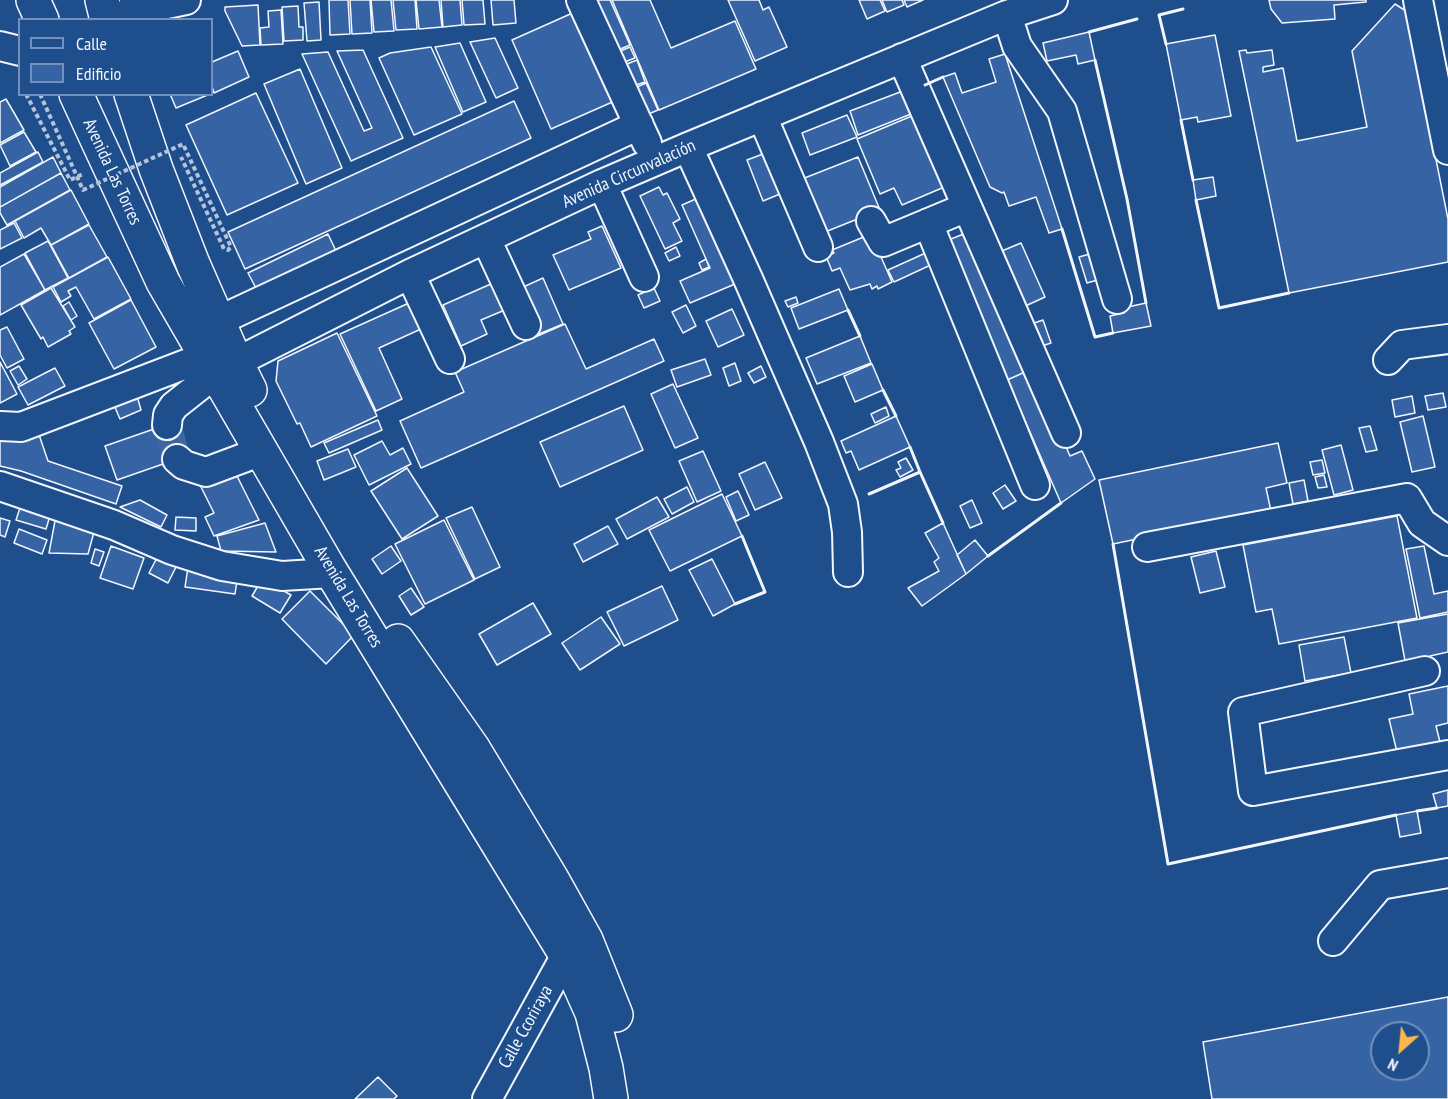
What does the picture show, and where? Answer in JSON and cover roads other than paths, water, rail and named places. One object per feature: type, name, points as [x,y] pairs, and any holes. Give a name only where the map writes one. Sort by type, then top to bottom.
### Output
[{"type":"main road","points":[[33,0],[41,18]]},
{"type":"main road","points":[[102,0],[127,12]]},
{"type":"main road","name":"Avenida Las Torres","points":[[77,96],[163,282],[291,471],[363,590],[473,748],[586,940],[618,1021],[631,1099]]},
{"type":"main road","name":"Avenida Las Torres","points":[[132,96],[156,169],[218,321],[220,364],[262,451],[332,573],[566,955],[592,1013],[606,1068],[611,1099]]},
{"type":"street","points":[[127,12],[186,0]]},
{"type":"street","points":[[581,0],[655,161]]},
{"type":"street","name":"Avenida Circunvalación","points":[[220,364],[602,184],[1007,15],[1053,0]]},
{"type":"street","points":[[1418,0],[1448,150]]},
{"type":"street","points":[[1007,15],[1017,46],[1062,111],[1117,299]]},
{"type":"street","points":[[0,46],[18,50]]},
{"type":"street","points":[[902,58],[1066,433]]},
{"type":"street","points":[[762,116],[818,247]]},
{"type":"street","points":[[218,321],[639,125]]},
{"type":"street","points":[[688,147],[819,442],[843,504],[849,572]]},
{"type":"street","points":[[602,184],[644,277]]},
{"type":"street","points":[[872,220],[883,242],[967,207]]},
{"type":"street","points":[[928,224],[1035,485]]},
{"type":"street","points":[[486,239],[526,325]]},
{"type":"street","points":[[410,274],[450,359]]},
{"type":"street","points":[[1388,360],[1402,345],[1448,339]]},
{"type":"street","points":[[167,425],[168,414],[174,406],[220,364]]},
{"type":"street","points":[[0,426],[21,427],[220,364]]},
{"type":"street","points":[[177,459],[184,465],[206,472],[262,451]]},
{"type":"street","points":[[0,486],[114,525],[172,550],[222,566],[282,576],[332,573]]},
{"type":"street","points":[[1146,547],[1407,498],[1422,523],[1448,541]]},
{"type":"street","points":[[1425,671],[1243,712],[1253,791],[1448,755]]},
{"type":"street","points":[[1333,941],[1380,885],[1448,873]]},
{"type":"street","name":"Calle Ccoriraya","points":[[487,1099],[566,955]]},
{"type":"tunnel","points":[[167,425],[177,459]]}]
